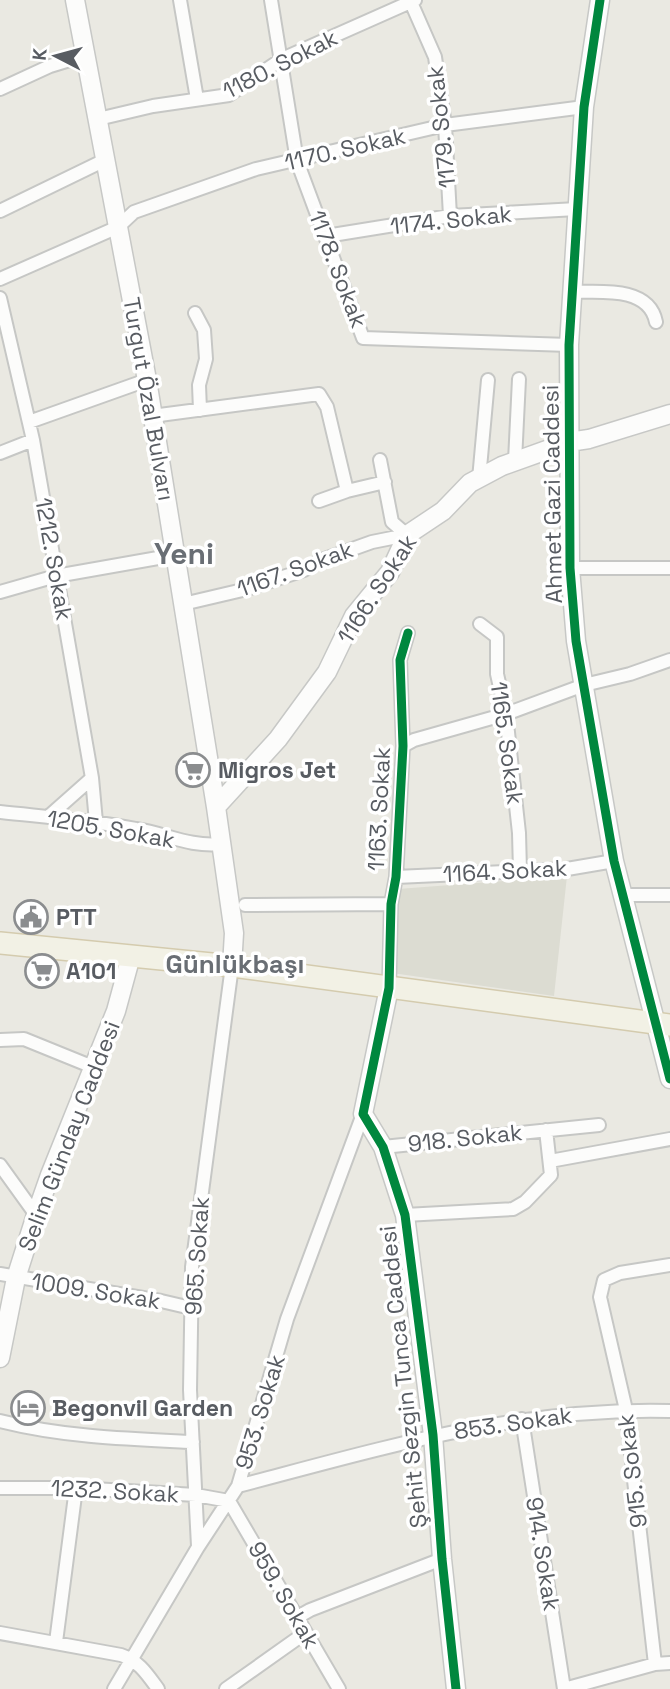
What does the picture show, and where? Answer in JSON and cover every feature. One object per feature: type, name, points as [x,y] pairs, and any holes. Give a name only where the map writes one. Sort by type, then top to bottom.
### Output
[{"type":"main road","points":[[0,943],[232,966],[662,1024]]},
{"type":"street","name":"Turgut Özal Bulvarı","points":[[75,0],[147,380],[216,807],[234,933],[232,966]]},
{"type":"street","points":[[180,0],[197,99]]},
{"type":"street","name":"1178. Sokak","points":[[271,0],[297,161],[363,338],[569,345]]},
{"type":"street","name":"Ahmet Gazi Caddesi","points":[[600,0],[584,107],[569,345],[570,568],[576,641],[614,861],[621,895],[662,1024],[670,1079]]},
{"type":"street","name":"1180. Sokak","points":[[98,119],[153,106],[229,95],[282,59],[412,1]]},
{"type":"street","name":"1179. Sokak","points":[[412,1],[435,57],[445,125],[450,216]]},
{"type":"street","points":[[0,89],[50,66],[86,55]]},
{"type":"street","name":"1170. Sokak","points":[[0,279],[118,228],[134,212],[257,169],[445,125],[584,107]]},
{"type":"street","points":[[0,211],[105,160]]},
{"type":"street","name":"1174. Sokak","points":[[326,236],[450,216],[577,209]]},
{"type":"street","points":[[572,292],[610,292],[639,298],[649,306],[656,322]]},
{"type":"street","name":"1212. Sokak","points":[[0,298],[33,440],[92,778],[96,822]]},
{"type":"street","points":[[195,313],[204,330],[206,359],[199,385],[200,410]]},
{"type":"street","points":[[515,461],[519,379]]},
{"type":"street","points":[[29,422],[147,380]]},
{"type":"street","points":[[479,479],[488,380]]},
{"type":"street","points":[[152,416],[318,394],[327,408],[347,491]]},
{"type":"street","name":"1166. Sokak","points":[[216,807],[278,739],[327,672],[354,616],[390,572],[407,535],[443,511],[470,483],[515,461],[569,442],[589,439],[670,414]]},
{"type":"street","points":[[0,453],[33,440]]},
{"type":"street","points":[[380,460],[392,522],[407,535]]},
{"type":"street","points":[[319,502],[347,491],[385,482]]},
{"type":"street","name":"1167. Sokak","points":[[183,604],[247,589],[304,570],[319,561],[372,541],[407,535]]},
{"type":"street","points":[[0,592],[56,576],[175,555]]},
{"type":"street","points":[[570,568],[670,568]]},
{"type":"street","name":"1165. Sokak","points":[[480,624],[497,637],[497,674],[506,713],[519,833],[520,871]]},
{"type":"street","name":"1163. Sokak","points":[[389,988],[391,904],[396,877],[403,746],[400,660],[408,633]]},
{"type":"street","name":"1163. Sokak","points":[[403,746],[414,740],[506,713],[584,685],[630,674],[670,660]]},
{"type":"street","points":[[48,817],[92,778]]},
{"type":"street","name":"1205. Sokak","points":[[0,811],[96,822],[167,835],[190,844],[221,844]]},
{"type":"street","name":"1164. Sokak","points":[[396,877],[566,869],[614,861]]},
{"type":"street","points":[[621,895],[670,895]]},
{"type":"street","points":[[245,905],[391,904]]},
{"type":"street","name":"Selim Günday Caddesi","points":[[0,1358],[8,1276],[36,1215],[116,1011],[131,956]]},
{"type":"street","name":"965. Sokak","points":[[198,1547],[190,1390],[192,1267],[232,966]]},
{"type":"street","points":[[363,1114],[389,988]]},
{"type":"street","points":[[0,1040],[24,1039],[93,1067]]},
{"type":"street","name":"Şehit Sezgin Tunca Caddesi","points":[[363,1114],[383,1147],[405,1214],[433,1435],[442,1559],[456,1689]]},
{"type":"street","name":"953. Sokak","points":[[114,1689],[237,1486],[287,1319],[363,1114]]},
{"type":"street","name":"918. Sokak","points":[[383,1147],[598,1125]]},
{"type":"street","name":"918. Sokak","points":[[405,1214],[513,1209],[525,1202],[551,1175],[546,1129]]},
{"type":"street","name":"918. Sokak","points":[[550,1161],[670,1139]]},
{"type":"street","points":[[0,1165],[36,1215]]},
{"type":"street","name":"915. Sokak","points":[[655,1664],[626,1410],[600,1297],[604,1280],[620,1273],[670,1265]]},
{"type":"street","name":"1009. Sokak","points":[[8,1276],[191,1308]]},
{"type":"street","name":"853. Sokak","points":[[237,1486],[433,1435],[522,1419],[626,1410],[670,1411]]},
{"type":"street","name":"914. Sokak","points":[[522,1419],[564,1689]]},
{"type":"street","points":[[0,1422],[31,1429],[90,1436],[193,1443]]},
{"type":"street","name":"1232. Sokak","points":[[0,1488],[196,1495],[229,1501]]},
{"type":"street","points":[[56,1642],[76,1489]]},
{"type":"street","name":"959. Sokak","points":[[229,1501],[339,1689]]},
{"type":"street","points":[[296,1618],[310,1610],[442,1559]]},
{"type":"street","points":[[0,1633],[93,1648],[133,1659],[158,1689]]},
{"type":"street","points":[[226,1689],[305,1633]]},
{"type":"street","points":[[564,1689],[670,1662]]},
{"type":"shaded area","points":[[567,876],[554,996],[392,973],[398,889]]},
{"type":"cycle path","points":[[600,0],[584,107],[569,345],[570,568],[576,641],[614,861],[670,1079]]},
{"type":"cycle path","points":[[408,633],[400,660],[403,746],[396,877],[391,904],[389,988],[363,1114],[383,1147],[405,1215],[433,1435],[442,1559],[456,1689]]},
{"type":"place","name":"Migros Jet","points":[[193,770]]},
{"type":"place","name":"PTT","points":[[31,917]]},
{"type":"place","name":"A101","points":[[42,971]]},
{"type":"place","name":"Begonvil Garden","points":[[28,1408]]},
{"type":"district","name":"Yeni","points":[[184,553]]},
{"type":"district","name":"Günlükbaşı","points":[[235,964]]}]
